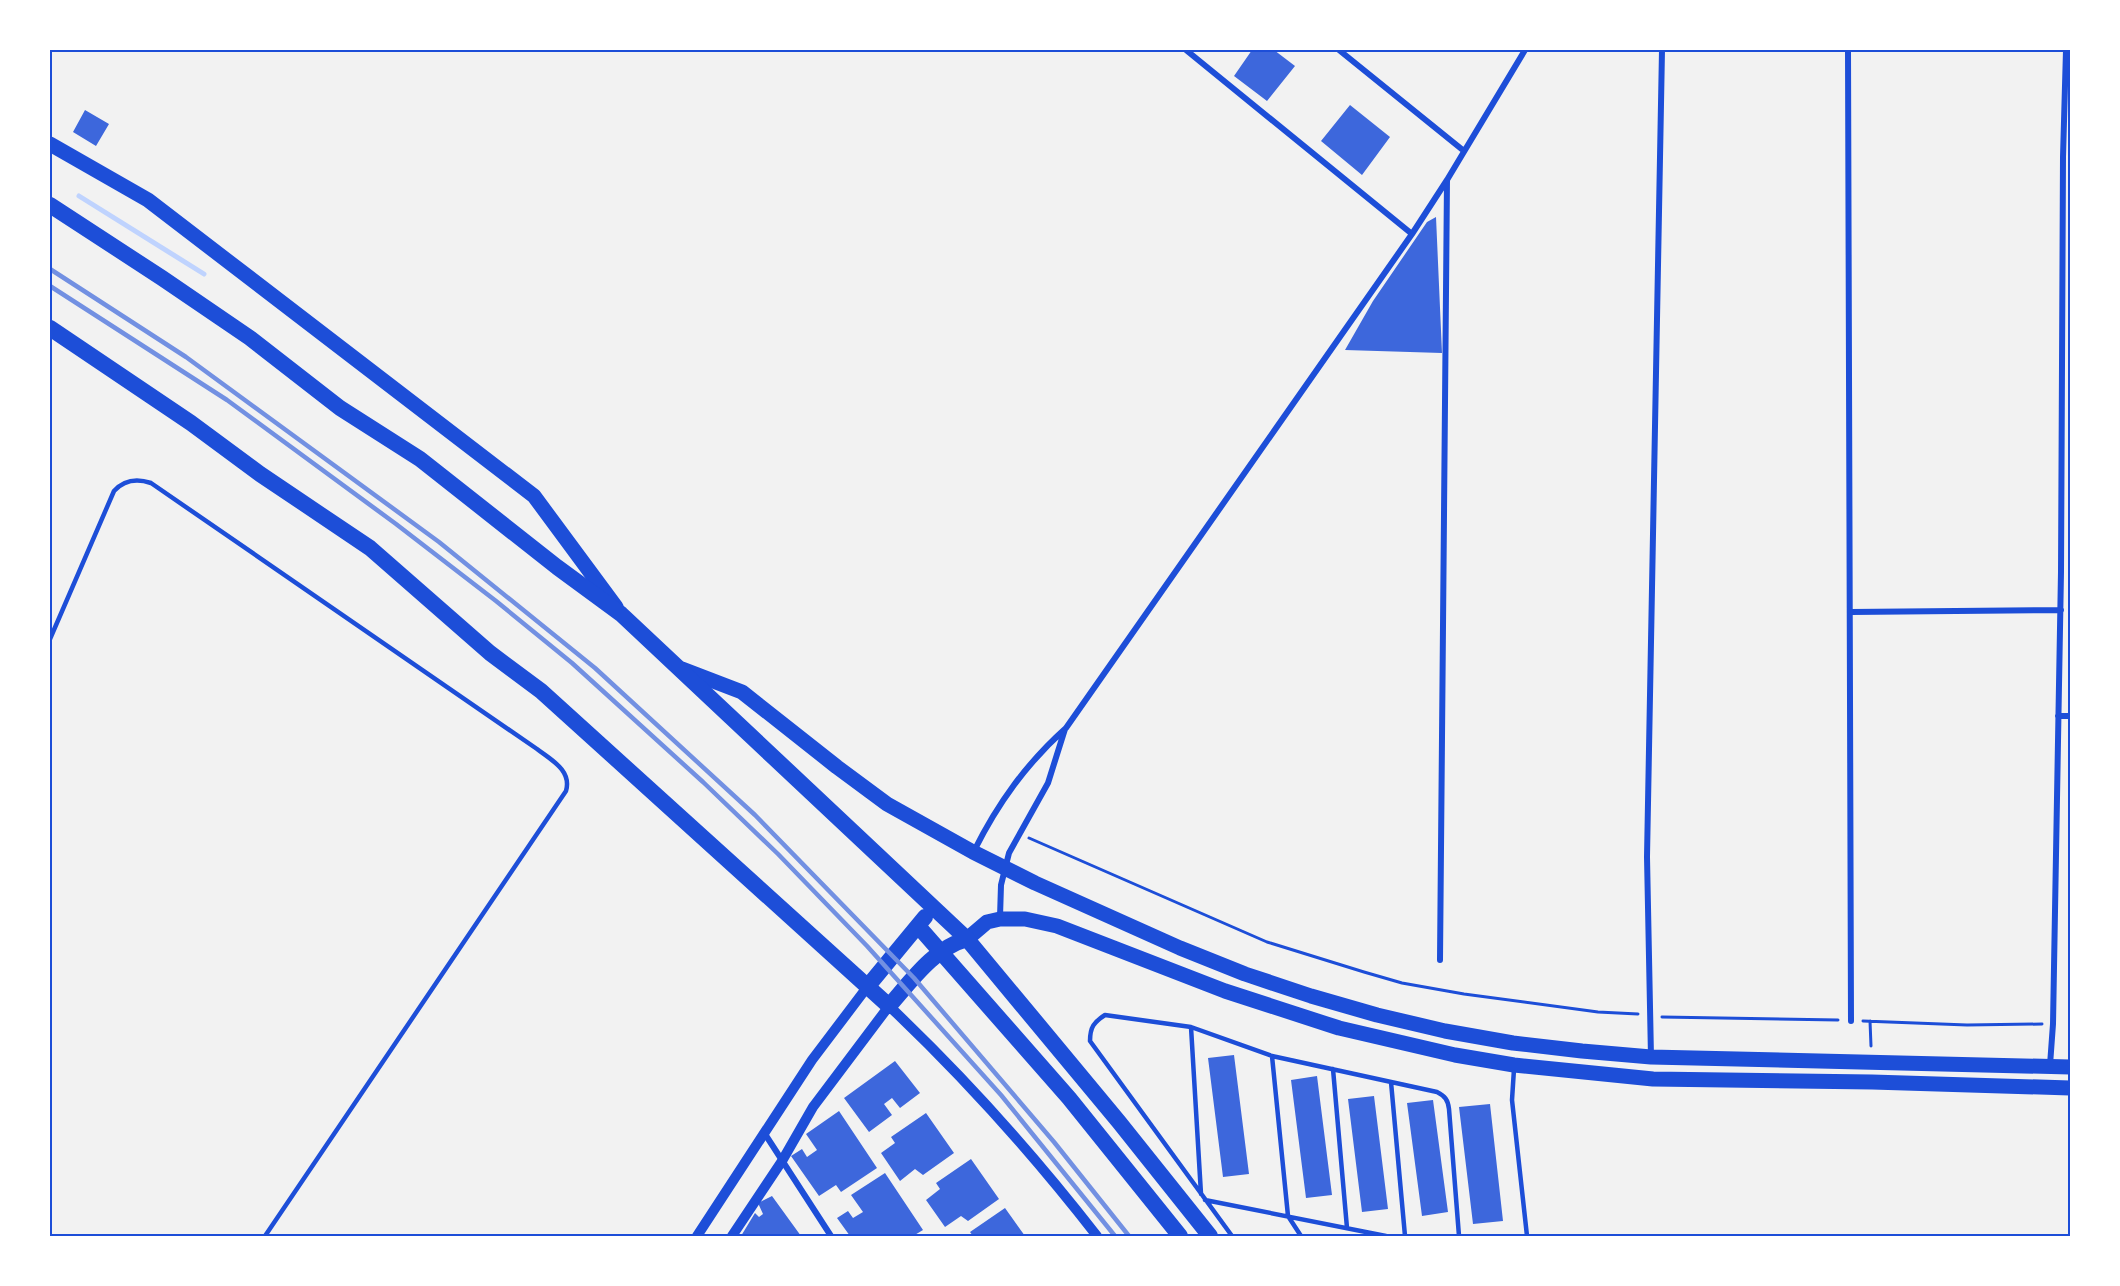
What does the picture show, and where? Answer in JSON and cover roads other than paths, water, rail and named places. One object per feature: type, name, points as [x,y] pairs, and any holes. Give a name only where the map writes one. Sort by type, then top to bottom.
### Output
[{"type":"highway","points":[[50,205],[250,338],[340,408],[420,459],[539,554],[621,614],[967,939],[1210,1236]]},
{"type":"highway","points":[[50,328],[370,548],[490,653],[541,691],[889,1006],[942,951],[954,943],[967,939]]},
{"type":"highway","points":[[868,986],[932,906]]},
{"type":"highway","points":[[918,926],[1069,1098],[1180,1236]]},
{"type":"main road","points":[[50,144],[148,200],[534,496],[621,614]]},
{"type":"main road","points":[[682,669],[742,692],[887,804],[973,852],[1006,860],[1180,948],[1245,974],[1377,1015],[1502,1041],[1651,1057],[2070,1067]]},
{"type":"main road","points":[[967,939],[987,922],[1000,919],[1025,919],[1057,926],[1225,991],[1339,1028],[1431,1050],[1514,1065],[1653,1079],[1800,1080],[2070,1088]]},
{"type":"street","points":[[1186,50],[1412,234]]},
{"type":"street","points":[[1339,50],[1464,151]]},
{"type":"street","points":[[973,852],[1006,793],[1024,769],[1065,728],[1412,234],[1525,50]]},
{"type":"street","points":[[1651,1057],[1647,857],[1662,50]]},
{"type":"street","points":[[1848,50],[1851,1020]]},
{"type":"street","points":[[2050,1066],[2053,1024],[2061,610],[2063,157],[2066,50]]},
{"type":"street","points":[[1440,960],[1447,180]]},
{"type":"street","points":[[1851,612],[2061,610]]},
{"type":"street","points":[[2058,716],[2070,716]]},
{"type":"street","points":[[1000,919],[1006,860],[1048,783],[1065,728]]},
{"type":"street","points":[[697,1236],[812,1060],[868,986]]},
{"type":"street","points":[[732,1236],[782,1161],[813,1107],[889,1006],[957,1074],[1098,1236]]},
{"type":"street","points":[[765,1134],[831,1236]]},
{"type":"lane","points":[[50,639],[110,497],[125,482],[142,480],[151,483],[537,749],[562,769],[567,779],[566,791],[265,1236]]},
{"type":"lane","points":[[1232,1236],[1090,1041],[1090,1030],[1096,1020],[1106,1016],[1191,1027],[1272,1056],[1437,1092],[1444,1096],[1448,1102],[1459,1236]]},
{"type":"lane","points":[[1191,1027],[1201,1194]]},
{"type":"lane","points":[[1272,1056],[1288,1216],[1300,1236]]},
{"type":"lane","points":[[1514,1065],[1512,1100],[1527,1236]]},
{"type":"lane","points":[[1333,1069],[1347,1228]]},
{"type":"lane","points":[[1391,1082],[1405,1236]]},
{"type":"lane","points":[[1205,1200],[1386,1236]]},
{"type":"waterway","points":[[79,196],[204,274]]},
{"type":"railway","points":[[50,269],[186,357],[439,542],[595,668],[755,815],[914,978],[1054,1142],[1129,1236]]},
{"type":"railway","points":[[50,286],[227,400],[396,524],[572,663],[703,782],[778,854],[867,946],[1001,1095],[1115,1236]]}]
